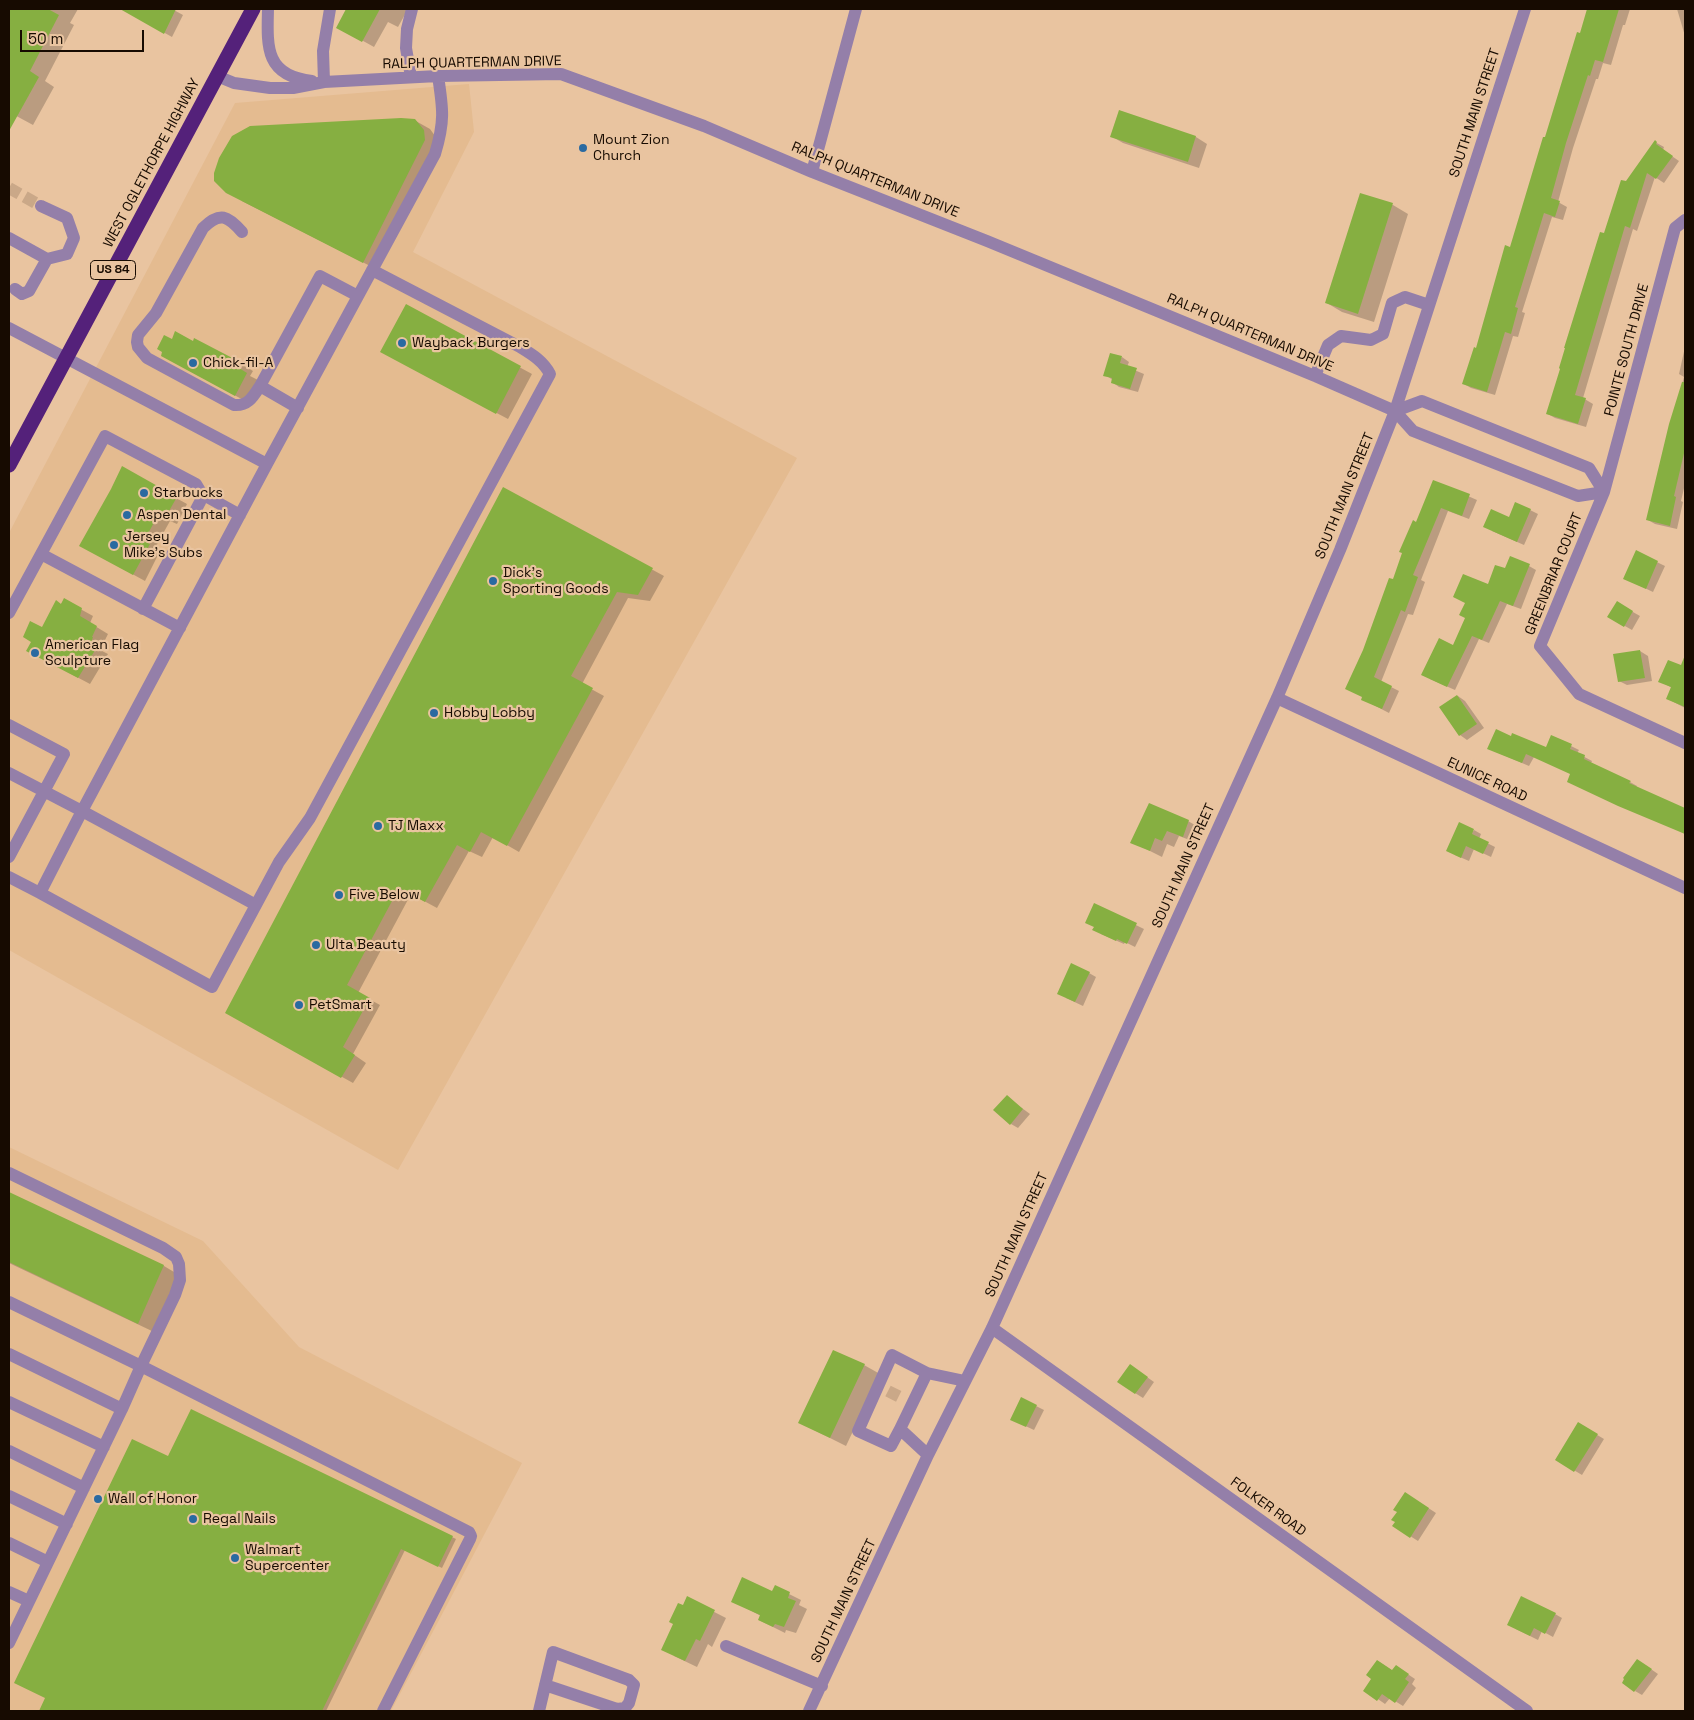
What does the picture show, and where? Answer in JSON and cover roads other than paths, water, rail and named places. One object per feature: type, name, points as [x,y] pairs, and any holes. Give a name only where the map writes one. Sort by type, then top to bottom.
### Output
[{"type":"highway","name":"WEST OGLETHORPE HIGHWAY","points":[[9,465],[253,9]]},
{"type":"street","name":"RALPH QUARTERMAN DRIVE","points":[[268,9],[267,40],[275,64],[286,74],[297,80],[324,82],[438,76],[561,74],[704,126],[812,172],[987,241],[1315,376],[1395,411],[1413,431],[1578,496],[1604,492]]},
{"type":"street","points":[[324,82],[324,51],[330,9]]},
{"type":"street","points":[[411,77],[406,48],[407,29],[412,9]]},
{"type":"street","points":[[812,172],[856,9]]},
{"type":"street","name":"SOUTH MAIN STREET","points":[[809,1711],[928,1456],[992,1328],[1277,698],[1340,550],[1395,411],[1525,9]]},
{"type":"street","name":"RALPH QUARTERMAN DRIVE","points":[[217,76],[234,83],[270,88],[293,88],[324,82]]},
{"type":"street","points":[[40,893],[240,514],[435,154],[443,126],[443,110],[438,76]]},
{"type":"street","points":[[9,238],[47,259],[67,254],[74,238],[67,218],[41,206]]},
{"type":"street","points":[[242,232],[232,220],[224,217],[217,217],[203,228],[156,312],[138,335],[138,347],[147,358],[234,405],[242,406],[247,403],[260,386],[320,276],[358,296]]},
{"type":"street","name":"POINTE SOUTH DRIVE","points":[[1604,492],[1675,228],[1685,220]]},
{"type":"street","points":[[15,289],[22,294],[29,291],[47,259]]},
{"type":"street","points":[[9,877],[212,987],[279,862],[310,818],[550,374],[536,357],[520,347],[372,270]]},
{"type":"street","points":[[1315,376],[1328,345],[1341,336],[1371,340],[1383,334],[1392,303],[1405,297],[1429,306]]},
{"type":"street","points":[[9,328],[267,464]]},
{"type":"street","points":[[260,386],[298,408]]},
{"type":"street","points":[[1395,411],[1422,401],[1589,468],[1604,492]]},
{"type":"street","points":[[9,613],[105,436],[196,484],[202,494],[240,514]]},
{"type":"street","name":"GREENBRIAR COURT","points":[[1604,492],[1540,646],[1579,694],[1685,743]]},
{"type":"street","points":[[143,609],[200,502],[202,494]]},
{"type":"street","points":[[41,554],[180,628]]},
{"type":"street","name":"EUNICE ROAD","points":[[1277,698],[1685,888]]},
{"type":"street","points":[[9,725],[64,754],[9,857]]},
{"type":"street","points":[[9,772],[256,905]]},
{"type":"street","points":[[9,1174],[163,1248],[176,1257],[179,1264],[180,1280],[175,1295],[140,1366],[122,1409],[10,1639]]},
{"type":"street","points":[[9,1302],[471,1533],[470,1539],[383,1711]]},
{"type":"street","name":"FOLKER ROAD","points":[[992,1328],[1527,1711]]},
{"type":"street","points":[[9,1354],[122,1409]]},
{"type":"street","points":[[927,1373],[908,1401],[900,1429],[891,1446],[858,1431],[883,1388],[892,1355],[927,1373],[965,1381]]},
{"type":"street","points":[[9,1402],[104,1447]]},
{"type":"street","points":[[900,1429],[928,1456]]},
{"type":"street","points":[[9,1451],[84,1488]]},
{"type":"street","points":[[9,1496],[66,1524]]},
{"type":"street","points":[[9,1543],[48,1562]]},
{"type":"street","points":[[9,1592],[29,1601]]},
{"type":"street","points":[[726,1646],[822,1686]]},
{"type":"street","points":[[539,1711],[545,1685],[553,1652],[630,1680],[634,1685],[629,1703],[625,1708],[617,1709],[545,1685]]},
{"type":"tunnel","points":[[9,188],[41,206]]},
{"type":"tunnel","points":[[888,1391],[904,1399]]},
{"type":"place","name":"Mount Zion Church","points":[[583,148]]},
{"type":"place","name":"Wayback Burgers","points":[[402,343]]},
{"type":"place","name":"Chick-fil-A","points":[[193,363]]},
{"type":"place","name":"Starbucks","points":[[144,493]]},
{"type":"place","name":"Aspen Dental","points":[[127,515]]},
{"type":"place","name":"Jersey Mike's Subs","points":[[114,545]]},
{"type":"place","name":"Dick's Sporting Goods","points":[[493,581]]},
{"type":"place","name":"American Flag Sculpture","points":[[35,653]]},
{"type":"place","name":"Hobby Lobby","points":[[434,713]]},
{"type":"place","name":"TJ Maxx","points":[[378,826]]},
{"type":"place","name":"Five Below","points":[[339,895]]},
{"type":"place","name":"Ulta Beauty","points":[[316,945]]},
{"type":"place","name":"PetSmart","points":[[299,1005]]},
{"type":"place","name":"Wall of Honor","points":[[98,1499]]},
{"type":"place","name":"Regal Nails","points":[[193,1519]]},
{"type":"place","name":"Walmart Supercenter","points":[[235,1558]]}]
